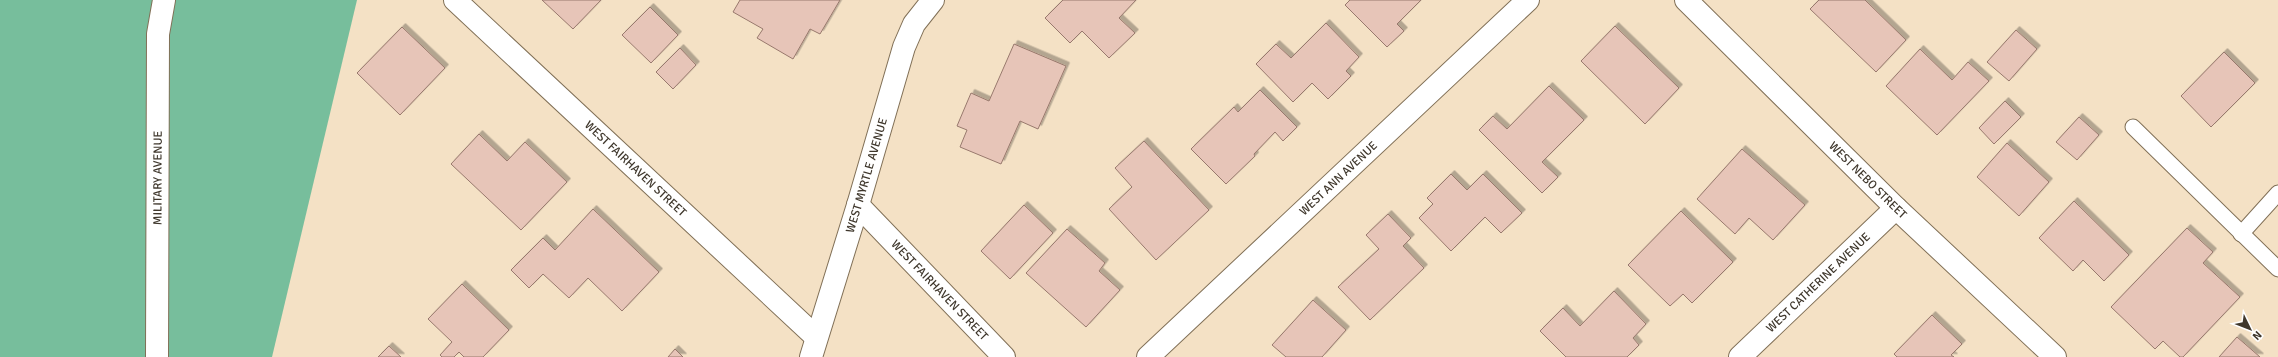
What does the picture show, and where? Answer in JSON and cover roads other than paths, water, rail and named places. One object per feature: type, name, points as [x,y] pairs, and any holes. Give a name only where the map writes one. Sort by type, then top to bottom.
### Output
[{"type":"street","name":"MILITARY AVENUE","points":[[157,357],[158,34],[164,0]]},
{"type":"street","name":"WEST FAIRHAVEN STREET","points":[[455,0],[813,347]]},
{"type":"street","name":"WEST MYRTLE AVENUE","points":[[813,347],[858,205],[904,46],[914,24],[933,0]]},
{"type":"street","name":"WEST ANN AVENUE","points":[[1148,357],[1528,0]]},
{"type":"street","name":"WEST NEBO STREET","points":[[1686,0],[1896,208],[2054,357]]},
{"type":"street","name":"WEST FAIRHAVEN STREET","points":[[858,205],[1004,357]]},
{"type":"street","name":"WEST CATHERINE AVENUE","points":[[1740,357],[1896,208]]},
{"type":"lane","points":[[2133,127],[2278,269]]},
{"type":"lane","points":[[2241,234],[2278,193]]}]
